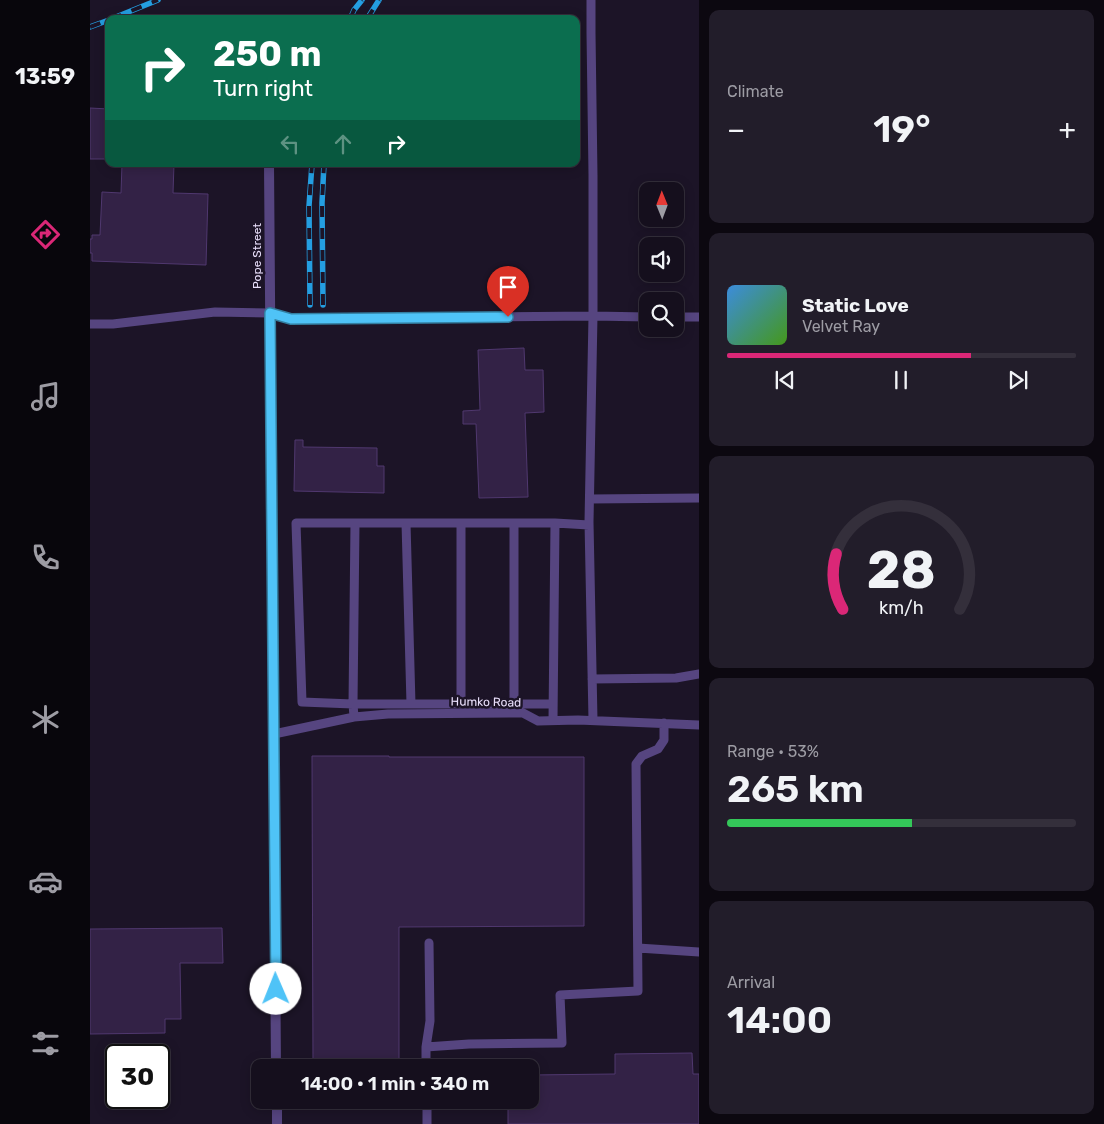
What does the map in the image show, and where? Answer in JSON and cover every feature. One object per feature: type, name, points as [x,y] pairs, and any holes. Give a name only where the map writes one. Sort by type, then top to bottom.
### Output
[{"type":"street","name":"Pope Street","points":[[269,167],[276,1059]]},
{"type":"street","points":[[277,1109],[277,1124]]},
{"type":"lane","points":[[591,0],[593,316],[589,525],[592,720]]},
{"type":"lane","points":[[90,324],[113,324],[215,312],[270,313],[291,319],[639,316]]},
{"type":"lane","points":[[684,317],[699,317]]},
{"type":"lane","points":[[590,499],[699,498]]},
{"type":"lane","points":[[553,704],[353,704],[302,702],[296,523],[555,523],[589,525]]},
{"type":"lane","points":[[354,717],[355,523]]},
{"type":"lane","points":[[406,523],[410,704]]},
{"type":"lane","points":[[461,523],[461,704]]},
{"type":"lane","points":[[514,523],[514,704]]},
{"type":"lane","points":[[553,720],[555,523]]},
{"type":"lane","points":[[592,679],[676,678],[699,674]]},
{"type":"lane","name":"Humko Road","points":[[274,734],[354,717],[388,714],[523,713],[538,721],[592,720],[699,725]]},
{"type":"lane","points":[[426,1047],[469,1044],[562,1043],[560,995],[638,991],[636,764],[642,756],[658,749],[664,740],[664,723]]},
{"type":"lane","points":[[426,1059],[430,1021],[429,943]]},
{"type":"lane","points":[[638,948],[699,952]]},
{"type":"lane","points":[[427,1109],[428,1124]]},
{"type":"building","points":[[90,108],[105,109],[105,159],[90,159]]},
{"type":"building","points":[[122,167],[174,167],[173,193],[208,194],[206,265],[92,261],[90,239],[92,239],[92,235],[100,235],[102,192],[121,193]]},
{"type":"building","points":[[524,348],[525,370],[543,370],[544,412],[525,413],[528,497],[479,498],[476,424],[463,424],[463,411],[480,410],[478,350]]},
{"type":"building","points":[[295,440],[303,440],[303,447],[377,448],[377,466],[384,466],[384,493],[294,491]]},
{"type":"building","points":[[312,756],[584,757],[584,926],[399,927],[399,1059],[313,1059]]},
{"type":"building","points":[[222,928],[223,963],[180,963],[181,1019],[165,1019],[165,1033],[90,1034],[90,929]]},
{"type":"building","points":[[692,1053],[693,1074],[699,1074],[699,1124],[508,1124],[508,1109],[539,1109],[539,1075],[615,1074],[615,1054]]},
{"type":"railway","points":[[121,15],[158,0]]},
{"type":"railway","points":[[352,15],[362,0]]},
{"type":"railway","points":[[370,15],[379,0]]},
{"type":"railway","points":[[90,27],[105,21]]},
{"type":"railway","points":[[310,305],[309,206],[312,167]]},
{"type":"railway","points":[[323,305],[322,203],[324,167]]},
{"type":"route","points":[[276,989],[270,313],[291,319],[508,317]]}]
